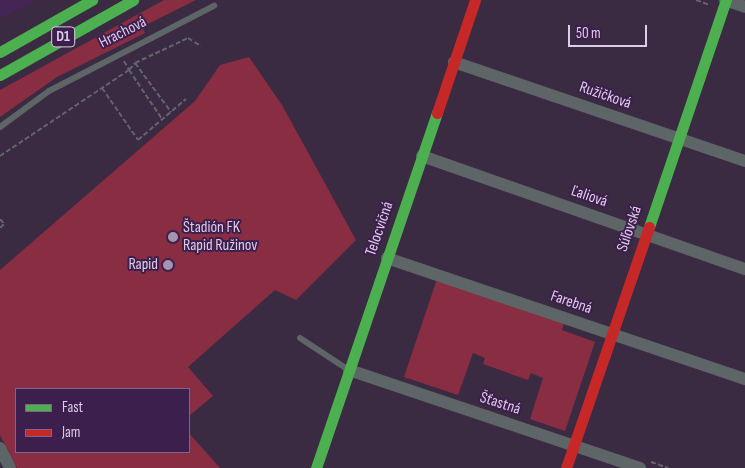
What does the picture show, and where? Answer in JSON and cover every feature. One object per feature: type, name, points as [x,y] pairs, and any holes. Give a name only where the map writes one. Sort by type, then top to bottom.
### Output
[{"type":"main road","name":"D1","points":[[0,52],[92,0]]},
{"type":"main road","name":"D1","points":[[0,75],[133,0]]},
{"type":"main road","name":"Telocvičná","points":[[316,468],[475,0]]},
{"type":"main road","name":"Súľovská","points":[[566,468],[568,444],[612,334],[725,0]]},
{"type":"street","points":[[725,0],[745,7]]},
{"type":"street","name":"Ružičková","points":[[454,62],[745,161]]},
{"type":"street","name":"Ľaliová","points":[[422,156],[745,269]]},
{"type":"street","name":"Farebná","points":[[387,258],[745,379]]},
{"type":"street","name":"Šťastná","points":[[349,370],[640,468]]},
{"type":"street","points":[[0,448],[10,468]]},
{"type":"lane","name":"Hrachová","points":[[0,127],[49,91],[214,6]]},
{"type":"lane","points":[[300,338],[349,370]]},
{"type":"path","points":[[0,156],[129,70],[135,63],[188,38],[201,46]]},
{"type":"path","points":[[135,63],[171,112]]},
{"type":"path","points":[[129,70],[162,119]]},
{"type":"path","points":[[102,88],[138,140],[186,99]]},
{"type":"path","points":[[0,219],[4,224],[0,228]]},
{"type":"shaded area","points":[[0,0],[37,0],[0,19]]},
{"type":"shaded area","points":[[164,0],[196,0],[142,27],[145,33],[57,77],[0,117],[0,90]]},
{"type":"shaded area","name":"Rapid","points":[[249,57],[282,105],[356,240],[296,300],[275,290],[188,367],[213,396],[190,415],[190,388],[15,388],[15,453],[190,453],[190,434],[220,468],[17,468],[0,435],[0,270],[195,101],[220,65]]},
{"type":"shaded area","points":[[437,279],[564,323],[562,330],[595,342],[565,431],[530,419],[543,378],[531,373],[528,380],[483,364],[485,358],[473,353],[458,395],[404,377]]},
{"type":"traffic: fast","points":[[0,52],[92,0]]},
{"type":"traffic: fast","points":[[0,75],[133,0]]},
{"type":"traffic: fast","points":[[649,227],[726,0]]},
{"type":"traffic: fast","points":[[316,468],[437,113]]},
{"type":"traffic: jam","points":[[437,113],[475,0]]},
{"type":"traffic: jam","points":[[566,468],[649,227]]},
{"type":"place","name":"Štadión FK Rapid Ružinov","points":[[173,237]]},
{"type":"place","name":"Rapid","points":[[168,265]]}]
